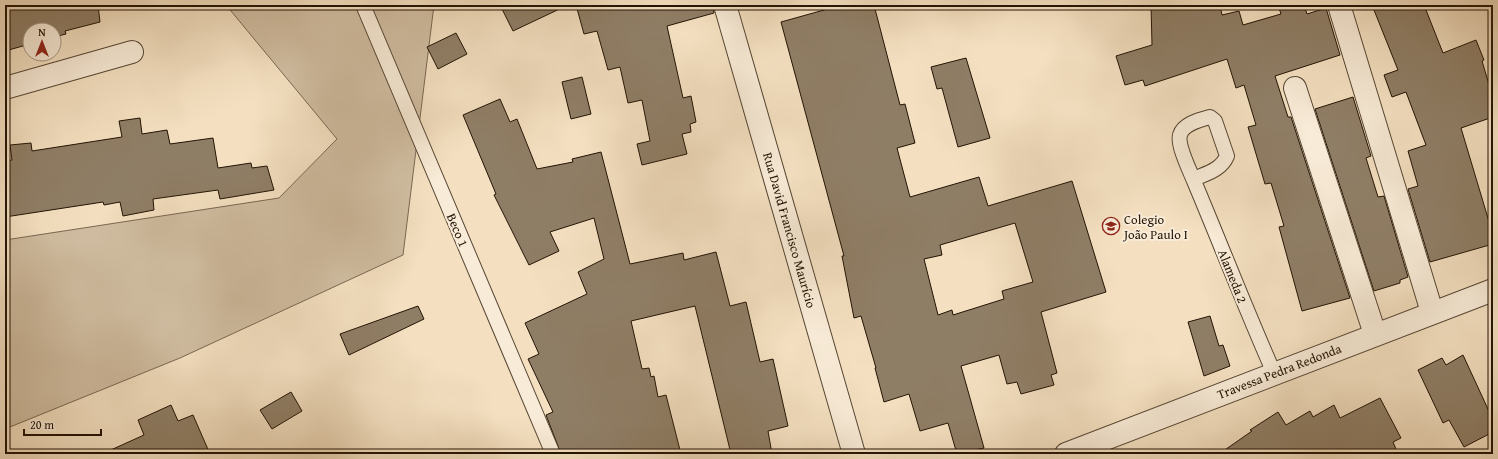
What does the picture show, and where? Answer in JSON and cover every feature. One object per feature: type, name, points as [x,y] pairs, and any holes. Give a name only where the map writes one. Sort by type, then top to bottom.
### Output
[{"type":"street","name":"Rua David Francisco Maurício","points":[[725,5],[854,454]]},
{"type":"street","points":[[1339,5],[1432,312]]},
{"type":"street","points":[[5,88],[132,52]]},
{"type":"street","points":[[1295,88],[1375,334]]},
{"type":"street","name":"Travessa Pedra Redonda","points":[[1066,454],[1432,312],[1493,290]]},
{"type":"lane","name":"Beco 1","points":[[363,5],[553,454]]},
{"type":"lane","name":"Alameda 2","points":[[1194,179],[1274,373]]},
{"type":"shaded area","points":[[226,5],[434,5],[403,255],[180,358],[5,429],[5,240],[279,198],[337,139]]},
{"type":"building","points":[[5,5],[98,5],[100,22],[65,31],[66,34],[62,35],[62,22],[22,22],[22,46],[5,51]]},
{"type":"building","points":[[500,5],[568,5],[513,31]]},
{"type":"building","points":[[576,5],[713,5],[714,13],[667,26],[683,98],[691,96],[696,122],[690,124],[691,132],[682,134],[687,154],[642,165],[637,144],[650,141],[642,100],[628,103],[620,67],[608,70],[597,31],[584,34]]},
{"type":"building","points":[[826,5],[874,5],[900,105],[905,104],[915,143],[897,148],[910,197],[979,177],[988,206],[1072,181],[1106,292],[1041,312],[1057,373],[1051,375],[1054,385],[1021,394],[1017,382],[1007,384],[999,355],[961,366],[984,448],[957,454],[948,423],[920,431],[909,394],[884,402],[861,316],[854,318],[842,256],[844,256],[781,22],[827,9]],"holes":[[[1015,223],[1033,282],[1002,291],[1004,299],[953,315],[952,310],[938,315],[924,259],[942,255],[940,245]]]},
{"type":"building","points":[[1151,5],[1220,5],[1222,15],[1239,11],[1243,25],[1281,14],[1278,5],[1304,5],[1307,14],[1326,8],[1340,55],[1275,76],[1288,117],[1291,117],[1350,298],[1302,311],[1279,227],[1284,226],[1271,183],[1265,184],[1248,127],[1256,125],[1244,85],[1236,88],[1227,59],[1145,86],[1143,80],[1125,85],[1116,56],[1152,45]]},
{"type":"building","points":[[1372,5],[1424,5],[1443,53],[1476,40],[1484,60],[1482,61],[1493,98],[1493,117],[1461,128],[1493,235],[1493,244],[1430,262],[1408,189],[1418,186],[1408,151],[1426,145],[1406,92],[1392,97],[1384,75],[1398,70]]},
{"type":"building","points":[[456,33],[467,54],[438,69],[427,47]]},
{"type":"building","points":[[966,58],[990,138],[958,147],[942,88],[937,89],[931,67]]},
{"type":"building","points":[[582,77],[591,114],[571,119],[562,82]]},
{"type":"building","points":[[1353,97],[1371,156],[1366,158],[1378,197],[1384,196],[1408,277],[1400,280],[1400,283],[1374,291],[1315,109]]},
{"type":"building","points":[[500,99],[510,122],[517,119],[537,169],[573,162],[572,159],[601,152],[630,264],[683,253],[684,260],[716,252],[730,306],[746,302],[760,362],[773,359],[788,426],[768,431],[772,454],[731,454],[695,306],[631,321],[642,369],[649,368],[651,377],[654,376],[658,397],[666,395],[681,454],[561,454],[546,415],[553,412],[528,359],[539,354],[525,323],[587,294],[578,272],[604,259],[594,218],[550,232],[559,251],[529,265],[494,195],[496,194],[463,115]]},
{"type":"building","points":[[140,118],[142,134],[167,130],[170,144],[213,138],[218,168],[251,163],[252,168],[267,166],[274,190],[220,199],[218,190],[153,199],[154,210],[123,216],[120,202],[104,205],[103,202],[5,217],[5,161],[12,160],[10,145],[31,143],[32,151],[122,137],[119,121]]},
{"type":"building","points":[[418,306],[424,319],[349,355],[340,334]]},
{"type":"building","points":[[1210,316],[1219,346],[1223,345],[1230,366],[1204,376],[1188,322]]},
{"type":"building","points":[[1463,355],[1493,420],[1493,432],[1464,447],[1449,420],[1443,423],[1418,370],[1442,358],[1446,365]]},
{"type":"building","points":[[291,392],[302,411],[272,429],[260,410]]},
{"type":"building","points":[[1380,398],[1401,438],[1393,442],[1398,454],[1219,454],[1252,431],[1250,430],[1278,412],[1286,425],[1310,411],[1313,417],[1334,405],[1340,418]]},
{"type":"building","points":[[171,405],[178,421],[193,415],[210,454],[102,454],[144,435],[138,420]]},
{"type":"place","name":"Colegio João Paulo I","points":[[1111,226]]}]
